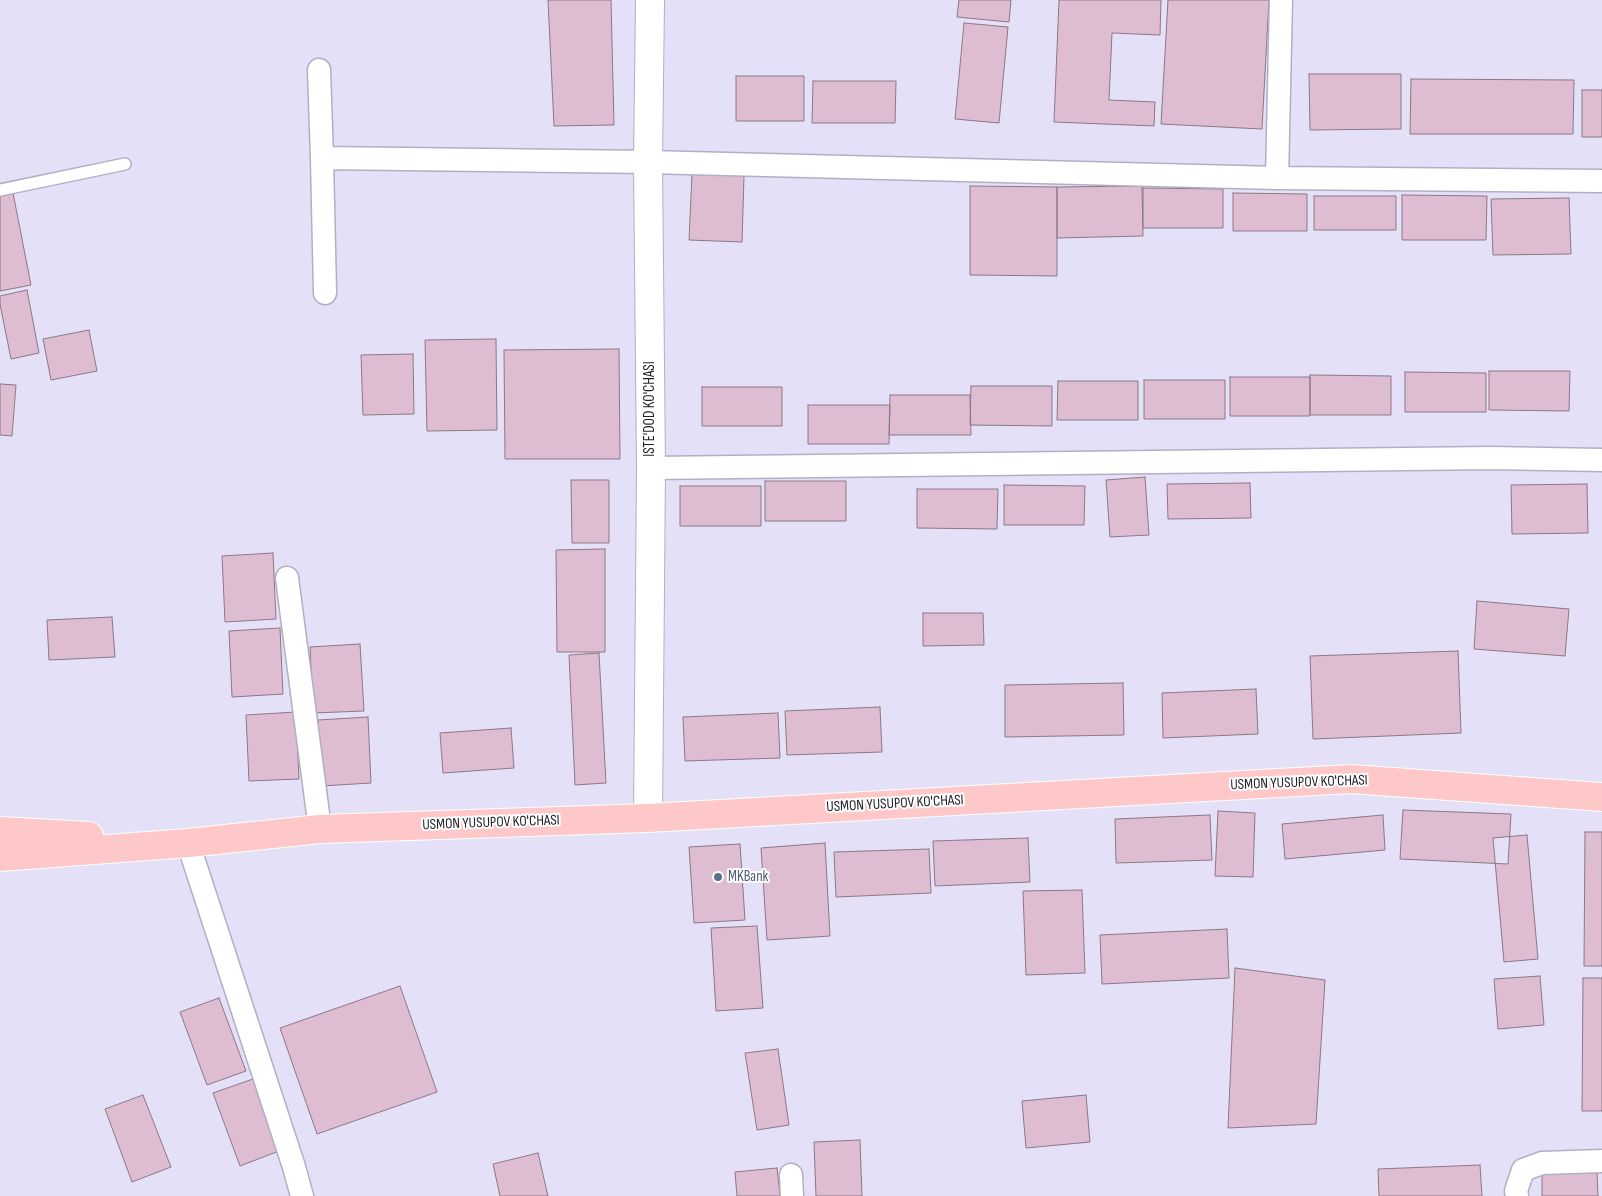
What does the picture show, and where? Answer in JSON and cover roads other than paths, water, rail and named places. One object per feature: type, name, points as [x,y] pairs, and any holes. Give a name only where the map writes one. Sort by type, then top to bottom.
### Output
[{"type":"main road","name":"USMON YUSUPOV KO'CHASI","points":[[0,857],[320,829],[648,818],[1351,779],[1602,797]]},
{"type":"main road","name":"USMON YUSUPOV KO'CHASI","points":[[0,831],[188,842]]},
{"type":"street","name":"ISTE'DOD KO'CHASI","points":[[648,818],[651,468],[648,162],[650,0]]},
{"type":"street","points":[[1277,178],[1282,0]]},
{"type":"street","points":[[319,70],[325,293]]},
{"type":"street","points":[[322,158],[648,162],[1277,178],[1602,180]]},
{"type":"street","points":[[651,468],[1471,458],[1602,460]]},
{"type":"street","points":[[287,578],[320,829]]},
{"type":"street","points":[[188,842],[302,1196]]},
{"type":"street","points":[[1517,1196],[1516,1191],[1523,1170],[1542,1164],[1602,1161]]},
{"type":"lane","points":[[0,190],[125,164]]},
{"type":"place","name":"MKBank","points":[[718,877]]}]
